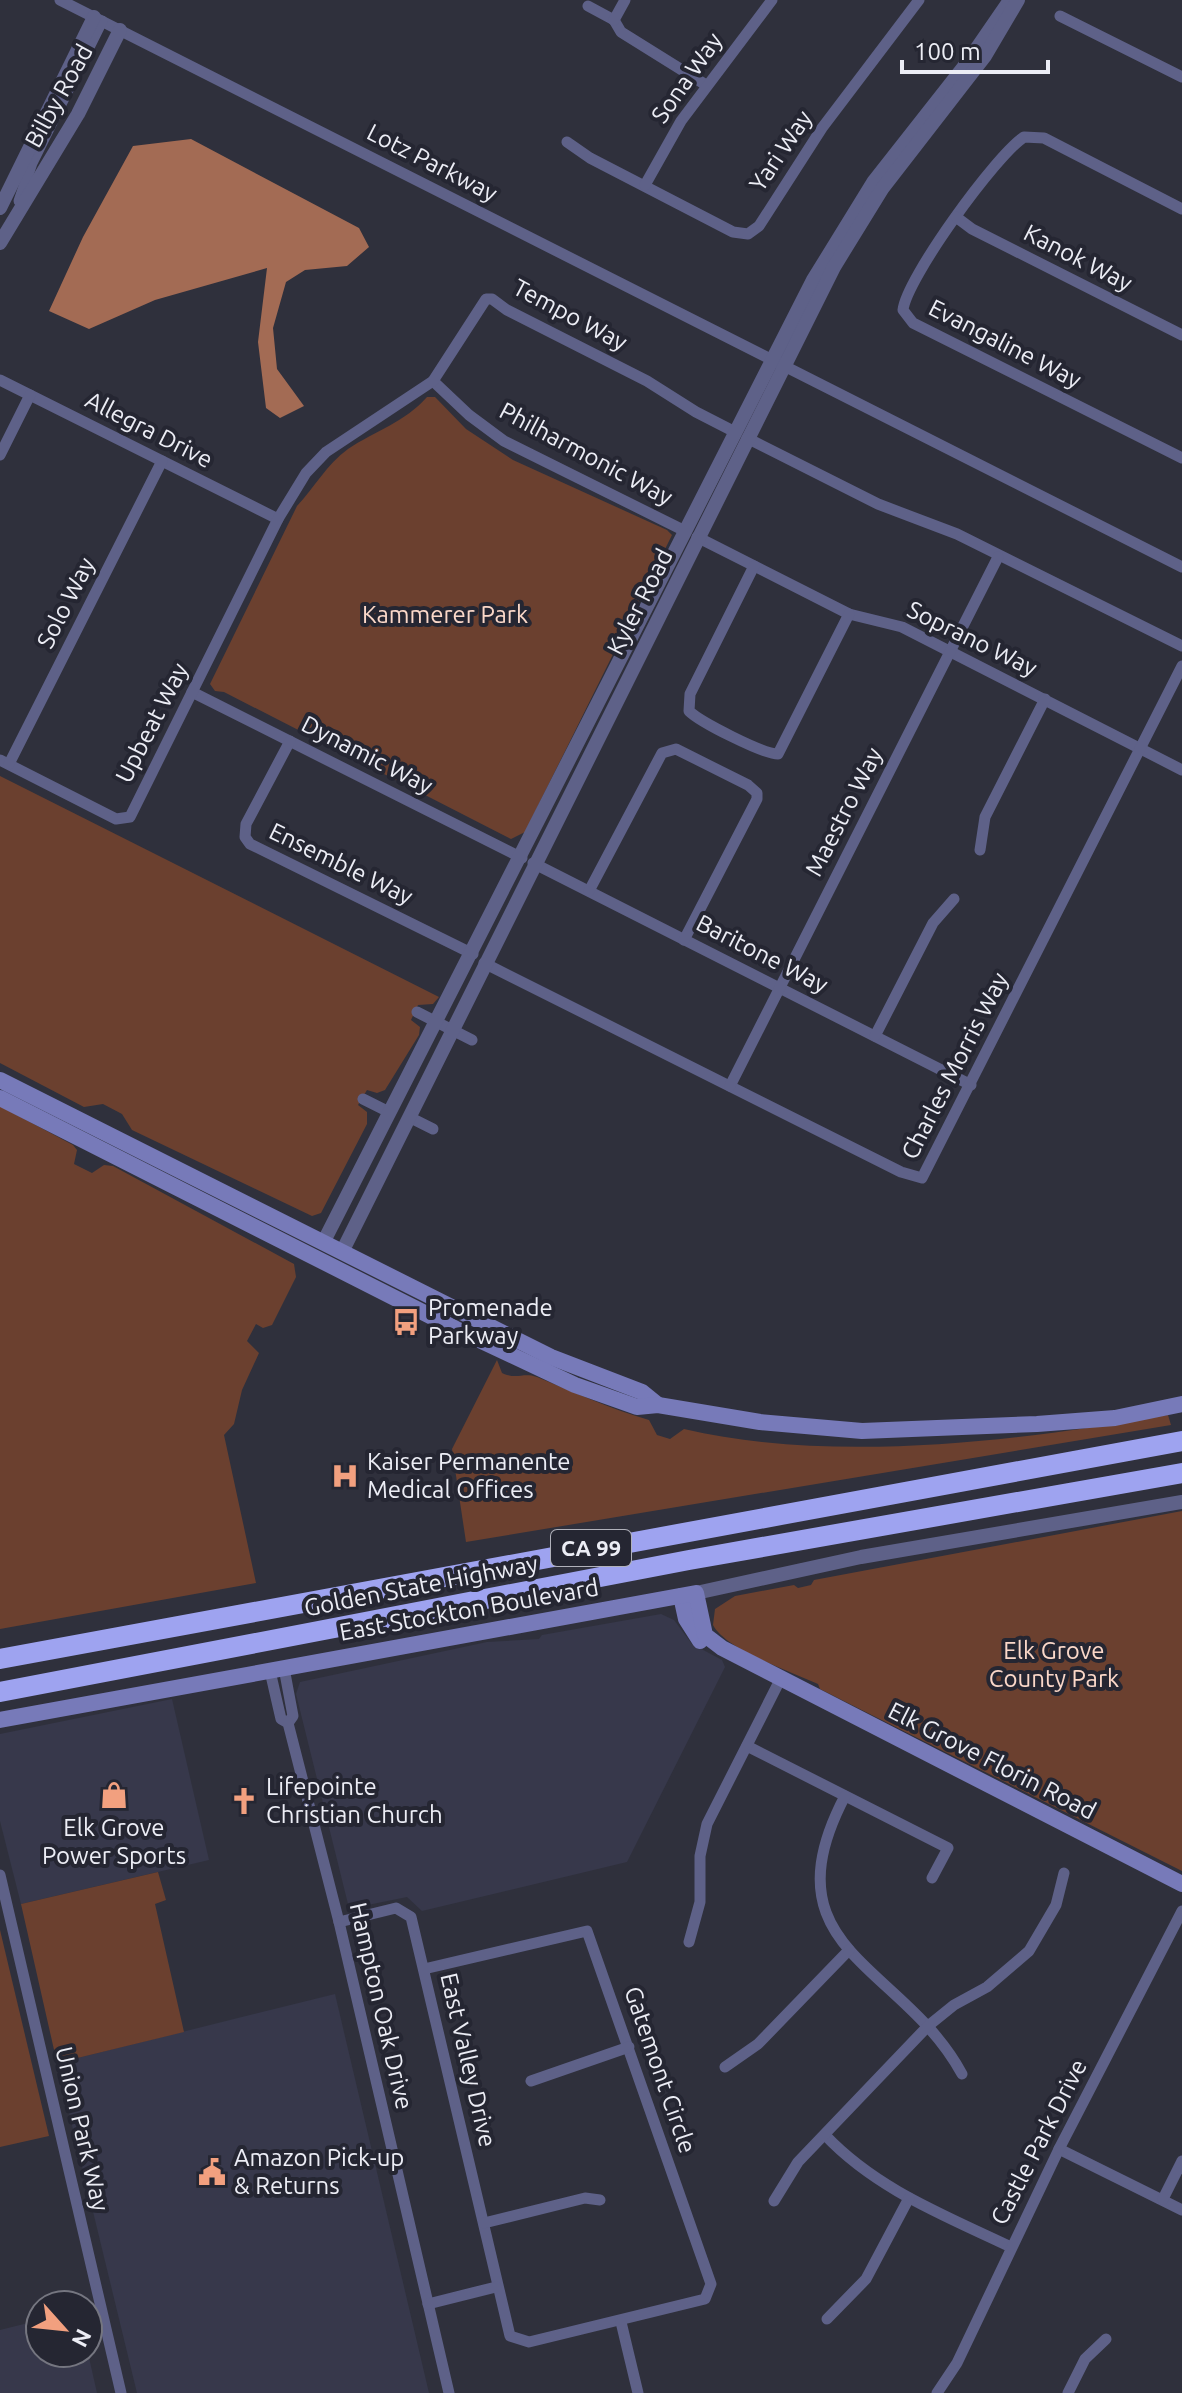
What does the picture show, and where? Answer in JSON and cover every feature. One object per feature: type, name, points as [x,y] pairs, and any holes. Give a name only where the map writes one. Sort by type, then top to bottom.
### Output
[{"type":"highway","name":"Golden State Highway","points":[[0,1659],[1182,1441]]},
{"type":"highway","name":"Golden State Highway","points":[[0,1692],[689,1560],[1182,1473]]},
{"type":"main road","points":[[0,1080],[97,1138],[456,1329],[520,1360],[637,1407],[658,1405],[760,1422],[862,1431],[1115,1418],[1182,1404]]},
{"type":"main road","points":[[0,1098],[23,1103],[86,1134],[96,1134],[97,1138],[192,1175],[587,1373],[642,1392],[658,1405]]},
{"type":"main road","points":[[456,1329],[464,1326],[511,1346],[523,1342]]},
{"type":"main road","points":[[520,1360],[526,1357],[535,1359],[579,1377],[587,1373]]},
{"type":"main road","name":"East Stockton Boulevard","points":[[0,1720],[688,1595]]},
{"type":"main road","name":"Elk Grove Florin Road","points":[[688,1595],[705,1635],[780,1680],[1182,1884]]},
{"type":"street","name":"Lotz Parkway","points":[[60,0],[1182,567]]},
{"type":"street","points":[[614,20],[625,0]]},
{"type":"street","name":"Sona Way","points":[[645,185],[673,134],[706,85],[772,0]]},
{"type":"street","name":"Yari Way","points":[[645,185],[733,232],[743,235],[752,232],[822,128],[919,0]]},
{"type":"street","name":"Kyler Road","points":[[527,860],[559,795],[568,767],[778,362],[823,261],[856,207],[1010,0]]},
{"type":"street","name":"Kyler Road","points":[[778,362],[869,207],[985,56],[1018,0]]},
{"type":"street","points":[[588,6],[614,20],[621,32],[706,85]]},
{"type":"street","points":[[1060,16],[1182,77]]},
{"type":"street","name":"Bilby Road","points":[[0,208],[98,19]]},
{"type":"street","name":"Bilby Road","points":[[0,243],[30,168],[98,19]]},
{"type":"street","name":"Bilby Road","points":[[9,224],[78,114],[120,30]]},
{"type":"street","name":"Evangaline Way","points":[[1181,206],[1034,135],[1016,143],[956,217],[904,302],[904,314],[909,321],[1182,458]]},
{"type":"street","points":[[567,142],[583,154],[645,185]]},
{"type":"street","name":"Kanok Way","points":[[956,217],[972,229],[1182,335]]},
{"type":"street","name":"Tempo Way","points":[[278,519],[306,473],[326,452],[433,381],[459,345],[481,303],[492,299],[507,310],[647,381],[696,412],[741,435]]},
{"type":"street","name":"Allegra Drive","points":[[0,380],[278,519]]},
{"type":"street","name":"Philharmonic Way","points":[[433,381],[469,415],[504,441],[691,534]]},
{"type":"street","points":[[0,455],[30,395]]},
{"type":"street","points":[[741,435],[878,504],[957,534],[1182,646]]},
{"type":"street","name":"Kyler Road","points":[[343,1250],[452,1029],[527,860],[648,636],[696,527],[709,484],[741,435]]},
{"type":"street","name":"Solo Way","points":[[4,762],[162,461]]},
{"type":"street","name":"Upbeat Way","points":[[4,762],[116,819],[126,819],[278,519]]},
{"type":"street","name":"Soprano Way","points":[[691,534],[849,614],[902,627],[1182,770]]},
{"type":"street","name":"Maestro Way","points":[[730,1086],[998,557]]},
{"type":"street","points":[[754,566],[690,694],[689,711],[698,719],[764,751],[778,754],[849,614]]},
{"type":"street","name":"Charles Morris Way","points":[[481,958],[901,1172],[922,1178],[1182,666]]},
{"type":"street","name":"Dynamic Way","points":[[192,692],[527,860]]},
{"type":"street","points":[[980,850],[985,817],[1045,699]]},
{"type":"street","name":"Ensemble Way","points":[[290,741],[246,824],[245,837],[250,844],[481,958]]},
{"type":"street","points":[[589,891],[662,753],[676,749],[754,788],[757,799],[684,940]]},
{"type":"street","name":"Baritone Way","points":[[527,860],[971,1085]]},
{"type":"street","points":[[875,1036],[933,923],[954,899]]},
{"type":"street","name":"Kyler Road","points":[[324,1241],[438,1022],[481,958]]},
{"type":"street","points":[[417,1012],[472,1040]]},
{"type":"street","points":[[363,1099],[389,1112],[396,1125],[371,1176],[365,1204]]},
{"type":"street","points":[[409,1117],[433,1129]]},
{"type":"street","name":"East Stockton Boulevard","points":[[688,1595],[861,1557],[1182,1502]]},
{"type":"street","name":"Hampton Oak Drive","points":[[277,1669],[293,1716],[288,1723],[339,1922],[449,2393]]},
{"type":"street","points":[[689,1942],[700,1902],[704,1835],[780,1680]]},
{"type":"street","points":[[747,1746],[948,1848],[932,1878]]},
{"type":"street","points":[[845,1796],[824,1840],[818,1875],[829,1921],[849,1950],[940,2038],[962,2074]]},
{"type":"street","points":[[774,2201],[791,2170],[928,2026],[954,2005],[987,1987],[1029,1951],[1056,1905],[1064,1873]]},
{"type":"street","name":"Union Park Way","points":[[0,1875],[121,2393]]},
{"type":"street","name":"East Valley Drive","points":[[339,1922],[396,1908],[411,1917],[510,2336],[529,2342],[621,2322]]},
{"type":"street","name":"Castle Park Drive","points":[[937,2393],[957,2363],[1059,2149],[1182,1911]]},
{"type":"street","name":"Gatemont Circle","points":[[424,1969],[587,1931],[711,2284],[705,2299],[621,2322]]},
{"type":"street","points":[[725,2067],[758,2044],[849,1950]]},
{"type":"street","points":[[531,2081],[629,2047]]},
{"type":"street","points":[[825,2135],[857,2165],[909,2198],[1011,2247]]},
{"type":"street","points":[[1059,2149],[1182,2210]]},
{"type":"street","points":[[1163,2199],[1182,2161]]},
{"type":"street","points":[[484,2223],[585,2198],[600,2200]]},
{"type":"street","points":[[827,2319],[866,2279],[909,2198]]},
{"type":"street","points":[[428,2304],[496,2287]]},
{"type":"street","points":[[621,2322],[638,2393]]},
{"type":"street","points":[[1068,2393],[1085,2359],[1106,2339]]},
{"type":"shaded area","points":[[191,139],[359,228],[369,247],[347,266],[305,270],[286,282],[273,328],[277,369],[304,406],[280,418],[266,408],[258,342],[267,268],[155,300],[89,329],[49,311],[83,237],[133,146]]},
{"type":"shaded area","points":[[661,1614],[674,1620],[692,1644],[722,1660],[725,1667],[627,1862],[422,1911],[407,1897],[358,1907],[348,1904],[296,1694],[300,1682],[487,1642],[539,1639],[542,1635]]},
{"type":"shaded area","points":[[172,1699],[209,1860],[21,1904],[0,1821],[0,1734]]},
{"type":"shaded area","points":[[335,1994],[429,2393],[137,2393],[57,2063]]},
{"type":"shaded area","points":[[24,2324],[24,2369],[92,2369],[97,2393],[0,2393],[0,2330]]},
{"type":"green space","name":"Kammerer Park","points":[[427,397],[435,397],[466,429],[513,460],[672,535],[525,832],[511,839],[224,692],[215,691],[210,684],[297,506],[340,455],[399,420]]},
{"type":"green space","points":[[0,776],[439,997],[433,1004],[418,1005],[411,1020],[420,1027],[419,1035],[385,1090],[377,1093],[367,1090],[358,1105],[367,1112],[367,1124],[321,1213],[312,1216],[132,1130],[122,1114],[103,1104],[84,1107],[0,1063]]},
{"type":"green space","points":[[0,1106],[73,1145],[77,1150],[74,1164],[92,1173],[104,1165],[113,1166],[294,1264],[296,1277],[272,1325],[263,1328],[256,1324],[247,1341],[259,1353],[242,1390],[234,1424],[224,1435],[256,1583],[0,1629]]},
{"type":"green space","points":[[497,1360],[502,1373],[537,1377],[649,1420],[657,1435],[670,1439],[684,1429],[742,1440],[864,1447],[988,1440],[1168,1415],[1171,1425],[466,1542],[452,1449]]},
{"type":"green space","name":"Elk Grove County Park","points":[[1182,1511],[1182,1871],[820,1689],[818,1684],[745,1651],[731,1643],[713,1625],[715,1609],[735,1596],[794,1585],[798,1588],[811,1585],[814,1580]]},
{"type":"green space","points":[[158,1872],[166,1900],[155,1904],[184,2032],[57,2063],[21,1904]]},
{"type":"green space","points":[[0,1930],[49,2136],[0,2147]]},
{"type":"place","name":"Promenade Parkway","points":[[406,1322]]},
{"type":"place","name":"Kaiser Permanente Medical Offices","points":[[345,1476]]},
{"type":"place","name":"Elk Grove Power Sports","points":[[114,1795]]},
{"type":"place","name":"Lifepointe Christian Church","points":[[244,1801]]},
{"type":"place","name":"Amazon Pick-up & Returns","points":[[212,2172]]}]
